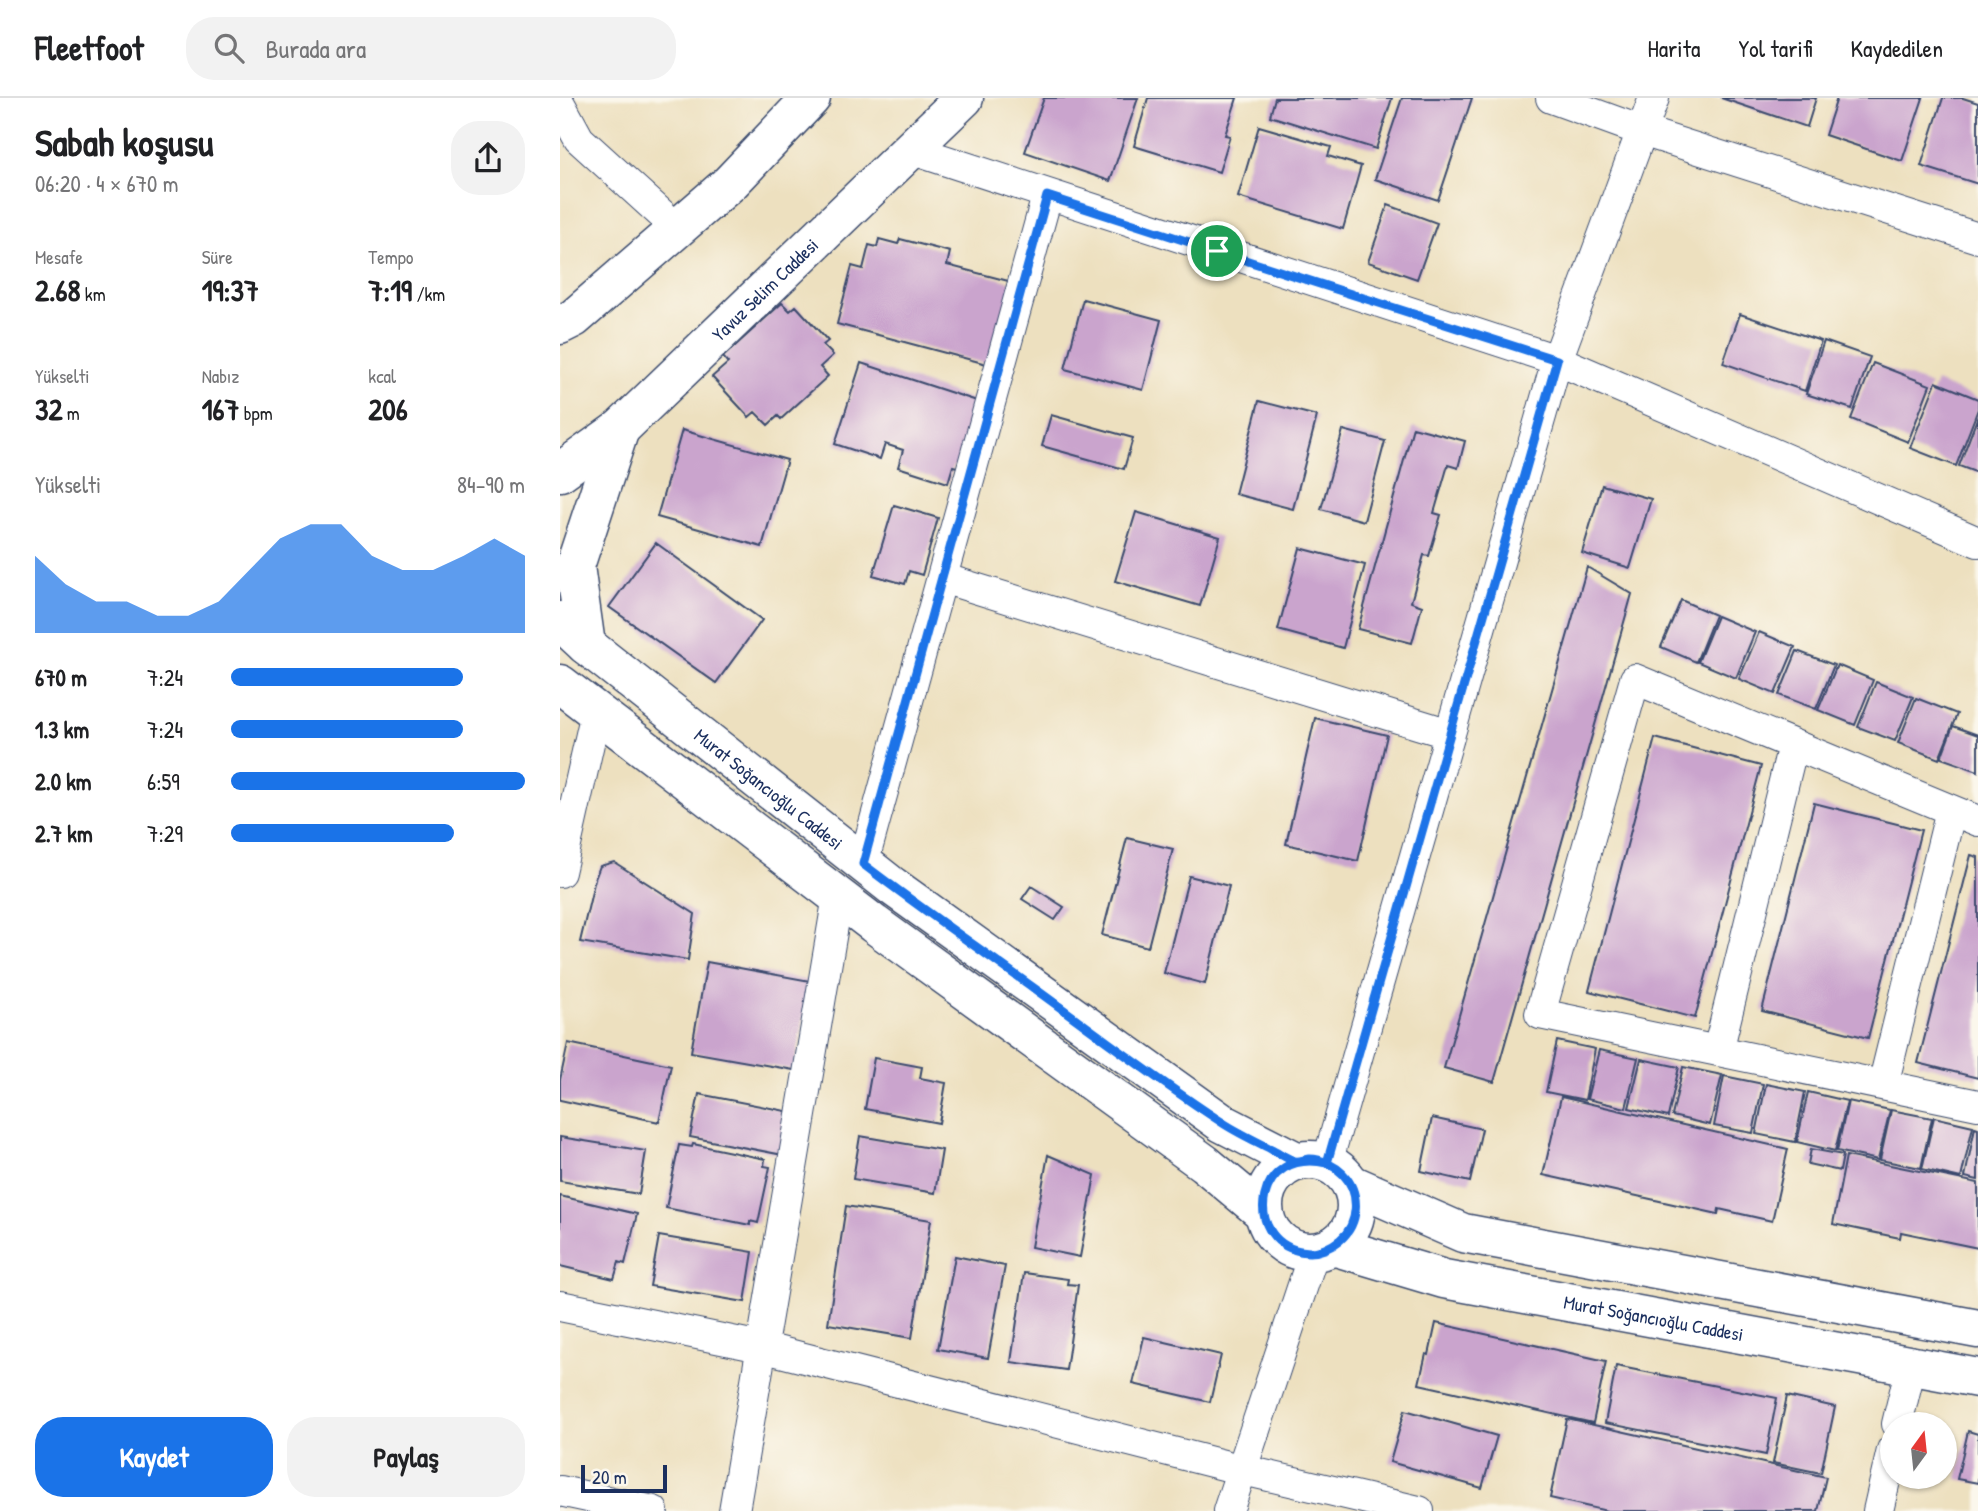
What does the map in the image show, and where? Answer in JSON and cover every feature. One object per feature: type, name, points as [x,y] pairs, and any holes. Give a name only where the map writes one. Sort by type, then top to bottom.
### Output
[{"type":"main road","points":[[560,325],[574,318],[730,183],[811,98]]},
{"type":"main road","name":"Yavuz Selim Caddesi","points":[[560,472],[620,429],[964,98]]},
{"type":"main road","points":[[573,633],[575,566],[620,429]]},
{"type":"main road","name":"Murat Soğancıoğlu Caddesi","points":[[573,633],[863,864],[1222,1123],[1464,1233],[1978,1329]]},
{"type":"main road","points":[[560,684],[838,896],[1204,1163],[1264,1213]]},
{"type":"main road","points":[[1283,1167],[1325,1170],[1355,1198],[1356,1212],[1352,1225],[1344,1237],[1324,1249],[1300,1251],[1287,1246],[1276,1238],[1268,1226],[1264,1213],[1267,1187],[1283,1167]]},
{"type":"main road","name":"Murat Soğancıoğlu Caddesi","points":[[1324,1249],[1444,1279],[1978,1378]]},
{"type":"street","points":[[1551,98],[1642,131],[1978,238]]},
{"type":"street","points":[[1325,1170],[1557,360],[1654,98]]},
{"type":"street","points":[[560,104],[579,139],[678,229]]},
{"type":"street","points":[[910,149],[1047,196],[1557,360],[1978,542]]},
{"type":"street","points":[[863,864],[1047,196]]},
{"type":"street","points":[[942,578],[1450,734]]},
{"type":"street","points":[[1978,821],[1635,679],[1540,1014],[1978,1105]]},
{"type":"street","points":[[560,872],[596,712]]},
{"type":"street","points":[[1718,1051],[1793,745]]},
{"type":"street","points":[[1883,1085],[1951,810]]},
{"type":"street","points":[[734,1511],[838,896]]},
{"type":"street","points":[[1228,1511],[1324,1249]]},
{"type":"street","points":[[560,1306],[761,1347],[1243,1470],[1419,1511]]},
{"type":"street","points":[[1901,1412],[1911,1366]]},
{"type":"street","points":[[1878,1511],[1883,1489]]},
{"type":"street","points":[[560,1491],[653,1511]]},
{"type":"building","points":[[1044,98],[1138,98],[1110,181],[1025,152]]},
{"type":"building","points":[[1148,98],[1237,98],[1225,135],[1230,136],[1219,172],[1134,146]]},
{"type":"building","points":[[1275,98],[1392,98],[1376,149],[1270,116]]},
{"type":"building","points":[[1402,98],[1472,98],[1438,200],[1375,179]]},
{"type":"building","points":[[1721,98],[1816,98],[1807,127]]},
{"type":"building","points":[[1837,98],[1923,98],[1902,161],[1825,135]]},
{"type":"building","points":[[1943,98],[1963,98],[1978,103],[1978,184],[1921,166]]},
{"type":"building","points":[[1259,126],[1331,147],[1328,156],[1361,166],[1343,229],[1238,197]]},
{"type":"building","points":[[1388,205],[1437,223],[1417,279],[1368,262]]},
{"type":"building","points":[[879,239],[898,244],[900,239],[950,252],[947,265],[1016,283],[994,366],[837,324],[852,266],[863,269],[869,245],[877,247]]},
{"type":"building","points":[[1083,299],[1161,320],[1143,390],[1065,369]]},
{"type":"building","points":[[782,303],[790,311],[796,306],[828,341],[823,345],[833,355],[820,367],[828,376],[781,419],[778,416],[768,425],[755,412],[749,417],[712,377],[728,363],[723,357]]},
{"type":"building","points":[[1740,314],[1821,341],[1805,391],[1723,363]]},
{"type":"building","points":[[1824,341],[1870,357],[1852,409],[1806,394]]},
{"type":"building","points":[[861,363],[983,403],[961,468],[953,466],[948,483],[898,467],[903,450],[885,444],[880,459],[835,444]]},
{"type":"building","points":[[1873,363],[1930,385],[1908,442],[1851,419]]},
{"type":"building","points":[[1936,382],[1978,399],[1978,409],[1956,466],[1910,448]]},
{"type":"building","points":[[1259,401],[1317,416],[1293,509],[1235,494]]},
{"type":"building","points":[[1051,415],[1133,438],[1124,469],[1042,446]]},
{"type":"building","points":[[1978,416],[1978,473],[1959,466]]},
{"type":"building","points":[[1413,427],[1465,441],[1458,468],[1448,465],[1434,513],[1441,515],[1429,556],[1424,555],[1411,602],[1422,606],[1412,643],[1358,629]]},
{"type":"building","points":[[682,430],[787,460],[762,547],[657,517]]},
{"type":"building","points":[[1343,430],[1385,441],[1364,521],[1321,509]]},
{"type":"building","points":[[1602,485],[1651,499],[1630,568],[1582,553]]},
{"type":"building","points":[[894,505],[938,518],[922,575],[909,571],[905,584],[873,575]]},
{"type":"building","points":[[1136,512],[1220,537],[1200,606],[1115,581]]},
{"type":"building","points":[[656,543],[762,620],[716,683],[609,607]]},
{"type":"building","points":[[1300,548],[1365,565],[1343,648],[1278,630]]},
{"type":"building","points":[[1587,567],[1632,594],[1494,1082],[1444,1068]]},
{"type":"building","points":[[1681,600],[1715,615],[1696,662],[1661,647]]},
{"type":"building","points":[[1717,616],[1755,632],[1736,678],[1698,662]]},
{"type":"building","points":[[1759,632],[1795,647],[1775,694],[1739,679]]},
{"type":"building","points":[[1797,651],[1834,665],[1816,709],[1779,695]]},
{"type":"building","points":[[1837,665],[1873,680],[1855,725],[1818,710]]},
{"type":"building","points":[[1876,682],[1913,697],[1895,741],[1858,727]]},
{"type":"building","points":[[1916,698],[1957,714],[1939,759],[1898,743]]},
{"type":"building","points":[[1315,718],[1387,735],[1358,861],[1286,844]]},
{"type":"building","points":[[1953,726],[1978,735],[1978,771],[1941,758]]},
{"type":"building","points":[[1655,738],[1761,766],[1695,1018],[1589,991]]},
{"type":"building","points":[[1814,803],[1921,830],[1868,1038],[1762,1011]]},
{"type":"building","points":[[1127,838],[1173,849],[1148,947],[1102,935]]},
{"type":"building","points":[[1971,855],[1978,857],[1978,1078],[1918,1063]]},
{"type":"building","points":[[614,862],[695,914],[688,960],[580,942],[600,866]]},
{"type":"building","points":[[1189,876],[1229,886],[1205,984],[1164,973]]},
{"type":"building","points":[[1031,886],[1064,907],[1055,920],[1022,899]]},
{"type":"building","points":[[707,962],[810,981],[794,1070],[691,1052]]},
{"type":"building","points":[[1557,1041],[1595,1049],[1585,1100],[1546,1092]]},
{"type":"building","points":[[568,1043],[671,1065],[659,1122],[560,1100],[560,1080]]},
{"type":"building","points":[[1599,1050],[1638,1058],[1626,1108],[1587,1099]]},
{"type":"building","points":[[874,1058],[922,1067],[920,1078],[946,1083],[939,1123],[865,1109]]},
{"type":"building","points":[[1641,1059],[1679,1067],[1668,1117],[1629,1108]]},
{"type":"building","points":[[1683,1067],[1722,1075],[1710,1125],[1672,1116]]},
{"type":"building","points":[[1724,1076],[1763,1084],[1753,1133],[1714,1126]]},
{"type":"building","points":[[1766,1084],[1805,1092],[1795,1142],[1756,1134]]},
{"type":"building","points":[[1808,1092],[1847,1101],[1835,1151],[1797,1142]]},
{"type":"building","points":[[699,1094],[791,1112],[783,1155],[690,1137]]},
{"type":"building","points":[[1561,1097],[1788,1149],[1772,1221],[1719,1209],[1718,1214],[1543,1175]]},
{"type":"building","points":[[1848,1101],[1890,1110],[1878,1160],[1837,1151]]},
{"type":"building","points":[[1891,1110],[1932,1118],[1921,1168],[1880,1160]]},
{"type":"building","points":[[1934,1117],[1973,1126],[1961,1178],[1922,1169]]},
{"type":"building","points":[[1432,1118],[1482,1129],[1470,1182],[1421,1171]]},
{"type":"building","points":[[1975,1127],[1978,1128],[1978,1180],[1965,1177]]},
{"type":"building","points":[[860,1136],[942,1150],[935,1193],[853,1179]]},
{"type":"building","points":[[560,1137],[646,1151],[639,1194],[560,1181]]},
{"type":"building","points":[[693,1144],[765,1159],[764,1166],[770,1167],[758,1223],[750,1221],[750,1225],[666,1208],[679,1145],[692,1147]]},
{"type":"building","points":[[1811,1149],[1843,1155],[1840,1171],[1808,1164]]},
{"type":"building","points":[[1048,1155],[1095,1175],[1080,1257],[1031,1247]]},
{"type":"building","points":[[1846,1156],[1978,1183],[1978,1248],[1901,1232],[1900,1238],[1833,1224]]},
{"type":"building","points":[[560,1196],[637,1214],[625,1264],[619,1262],[614,1279],[560,1266]]},
{"type":"building","points":[[846,1206],[931,1220],[912,1338],[828,1324]]},
{"type":"building","points":[[659,1236],[753,1252],[745,1302],[650,1286]]},
{"type":"building","points":[[955,1256],[1005,1266],[988,1358],[938,1349]]},
{"type":"building","points":[[1024,1273],[1068,1279],[1067,1284],[1078,1285],[1066,1370],[1011,1362]]},
{"type":"building","points":[[1436,1323],[1606,1361],[1593,1423],[1419,1384]]},
{"type":"building","points":[[1144,1337],[1221,1355],[1210,1402],[1133,1384]]},
{"type":"building","points":[[1616,1366],[1777,1398],[1766,1455],[1605,1423]]},
{"type":"building","points":[[1787,1396],[1835,1407],[1821,1473],[1773,1463]]},
{"type":"building","points":[[1405,1410],[1497,1436],[1482,1488],[1390,1462]]},
{"type":"building","points":[[1567,1419],[1826,1477],[1818,1511],[1607,1511],[1550,1498]]},
{"type":"building","points":[[1968,1431],[1978,1434],[1978,1483],[1957,1479]]},
{"type":"route","points":[[1217,251],[1047,196],[863,864],[1222,1123],[1296,1161],[1311,1159],[1337,1168],[1351,1184],[1356,1212],[1344,1237],[1333,1246],[1314,1252],[1300,1251],[1276,1238],[1264,1213],[1267,1187],[1283,1167],[1296,1161],[1311,1159],[1327,1163],[1557,360],[1217,251]]}]
